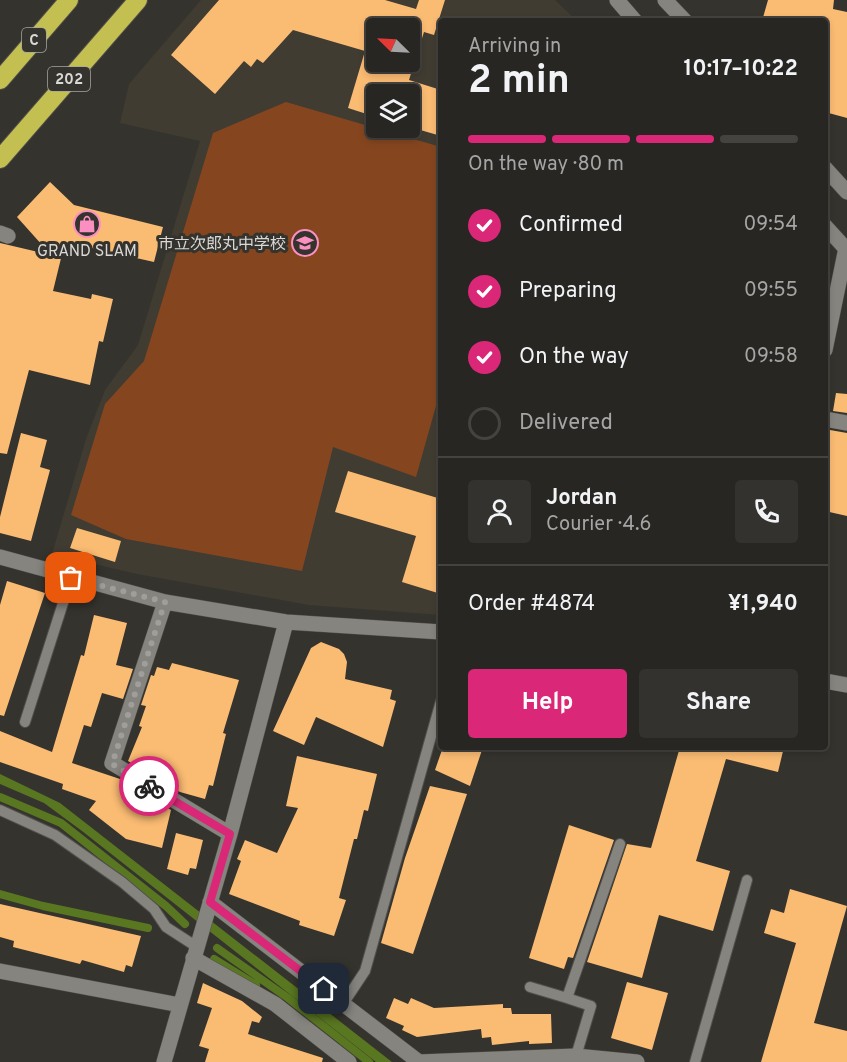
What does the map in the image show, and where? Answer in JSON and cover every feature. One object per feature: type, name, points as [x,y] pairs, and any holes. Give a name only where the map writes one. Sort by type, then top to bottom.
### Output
[{"type":"highway","points":[[0,70],[61,0]]},
{"type":"highway","name":"C","points":[[0,80],[69,0]]},
{"type":"highway","points":[[0,148],[127,0]]},
{"type":"highway","name":"202","points":[[0,159],[138,0]]},
{"type":"street","points":[[617,0],[632,18]]},
{"type":"street","points":[[665,0],[681,14]]},
{"type":"street","points":[[828,171],[847,192]]},
{"type":"street","points":[[828,229],[846,249],[828,334]]},
{"type":"street","points":[[828,420],[847,423]]},
{"type":"street","points":[[0,557],[165,602],[286,622],[438,632]]},
{"type":"street","points":[[165,602],[112,764],[230,834]]},
{"type":"street","points":[[164,1062],[230,834],[286,622]]},
{"type":"street","points":[[828,682],[847,685]]},
{"type":"street","points":[[210,902],[419,1062],[576,1056],[637,1062]]},
{"type":"street","points":[[195,953],[275,1004],[349,1062]]},
{"type":"street","points":[[0,971],[180,1005]]},
{"type":"lane","points":[[26,722],[71,578]]},
{"type":"lane","points":[[343,1004],[365,971],[438,712]]},
{"type":"lane","points":[[0,810],[55,835],[122,882],[154,909],[166,927],[195,953]]},
{"type":"lane","points":[[567,998],[620,844]]},
{"type":"lane","points":[[694,1062],[747,880]]},
{"type":"lane","points":[[530,987],[591,1006],[576,1056]]},
{"type":"shaded area","name":"市立次郎丸中学校","points":[[201,0],[555,0],[574,18],[438,18],[438,615],[309,605],[137,574],[52,554],[86,439],[105,390],[138,345],[200,141],[120,123],[129,84]]},
{"type":"shaded area","name":"市立次郎丸中学校","points":[[286,102],[366,125],[366,138],[410,138],[438,146],[438,399],[416,477],[333,447],[302,571],[126,539],[71,515],[105,404],[144,361],[213,133]]},
{"type":"shaded area","points":[[0,774],[60,803],[392,1062],[376,1062],[82,831],[44,803],[0,784]]},
{"type":"building","points":[[219,0],[385,0],[416,9],[419,0],[445,0],[434,35],[424,32],[420,45],[420,18],[366,18],[366,72],[412,72],[409,80],[438,89],[438,135],[420,130],[420,84],[366,84],[366,114],[348,108],[365,51],[293,30],[263,63],[257,59],[251,67],[244,61],[215,94],[171,55]]},
{"type":"building","points":[[768,0],[834,0],[833,9],[847,12],[847,118],[828,113],[828,18],[763,18]]},
{"type":"building","points":[[50,182],[74,205],[163,227],[154,262],[65,242],[53,291],[91,299],[92,294],[113,299],[103,342],[99,341],[90,385],[29,370],[7,454],[0,453],[0,243],[51,255],[17,217]]},
{"type":"building","points":[[836,393],[847,394],[847,413],[833,411]]},
{"type":"building","points":[[830,430],[847,433],[847,516],[828,512],[828,438]]},
{"type":"building","points":[[21,433],[47,440],[40,467],[50,470],[31,541],[0,533],[0,517]]},
{"type":"building","points":[[348,471],[438,498],[438,593],[402,582],[416,536],[335,512]]},
{"type":"building","points":[[77,528],[121,541],[115,562],[70,548]]},
{"type":"building","points":[[7,581],[45,593],[4,716],[0,715],[0,605]]},
{"type":"building","points":[[94,615],[127,623],[116,665],[133,669],[123,699],[102,693],[91,727],[84,725],[72,763],[120,779],[171,810],[162,848],[126,839],[89,810],[96,801],[62,789],[63,784],[0,762],[0,731],[52,752],[81,655],[84,656]]},
{"type":"building","points":[[321,642],[339,649],[344,654],[347,662],[345,679],[392,690],[390,699],[396,701],[383,747],[316,717],[304,745],[273,731],[311,648]]},
{"type":"building","points":[[172,663],[239,680],[223,733],[226,734],[213,786],[209,785],[205,799],[180,792],[128,761],[142,727],[139,726],[146,706],[141,705],[151,675],[154,676],[157,667],[169,670]]},
{"type":"building","points":[[442,750],[482,750],[470,786],[435,770]]},
{"type":"building","points":[[679,750],[783,750],[778,772],[726,759],[696,861],[730,871],[713,931],[659,915],[642,978],[587,962],[627,844],[651,848]]},
{"type":"building","points":[[297,756],[377,774],[368,811],[364,810],[357,839],[354,839],[339,898],[346,900],[334,936],[299,925],[300,921],[229,894],[241,861],[237,859],[245,840],[277,853],[298,808],[286,806]]},
{"type":"building","points":[[430,786],[467,794],[413,954],[381,943],[405,858]]},
{"type":"building","points":[[569,825],[614,840],[573,958],[568,957],[564,969],[529,958]]},
{"type":"building","points":[[176,833],[203,840],[196,869],[190,868],[188,875],[167,869]]},
{"type":"building","points":[[790,889],[847,906],[814,1023],[847,1031],[847,1062],[761,1062],[796,943],[764,933],[771,909],[784,913]]},
{"type":"building","points":[[0,904],[141,936],[132,967],[126,965],[124,972],[82,960],[80,964],[13,947],[14,941],[0,937]]},
{"type":"building","points":[[627,982],[668,993],[652,1050],[611,1038]]},
{"type":"building","points":[[203,983],[242,1001],[262,1017],[259,1023],[252,1021],[248,1034],[323,1058],[322,1062],[205,1062],[209,1049],[199,1046],[212,1008],[197,1003]]},
{"type":"building","points":[[394,998],[408,1004],[411,998],[434,1008],[503,1004],[503,1008],[511,1008],[512,1014],[551,1014],[552,1043],[529,1044],[529,1041],[492,1045],[491,1037],[482,1038],[481,1029],[417,1037],[402,1030],[404,1026],[386,1018]]},
{"type":"waterway","points":[[0,797],[61,823],[166,906],[185,924]]},
{"type":"waterway","points":[[0,894],[43,906],[148,928]]},
{"type":"waterway","points":[[217,948],[288,998],[369,1062]]},
{"type":"waterway","points":[[214,959],[256,985]]},
{"type":"way so far","points":[[71,578],[165,602],[112,764],[149,786]]},
{"type":"place","name":"GRAND SLAM","points":[[87,224]]},
{"type":"place","name":"市立次郎丸中学校","points":[[305,243]]},
{"type":"route","points":[[149,786],[230,834],[210,902],[324,989]]}]
